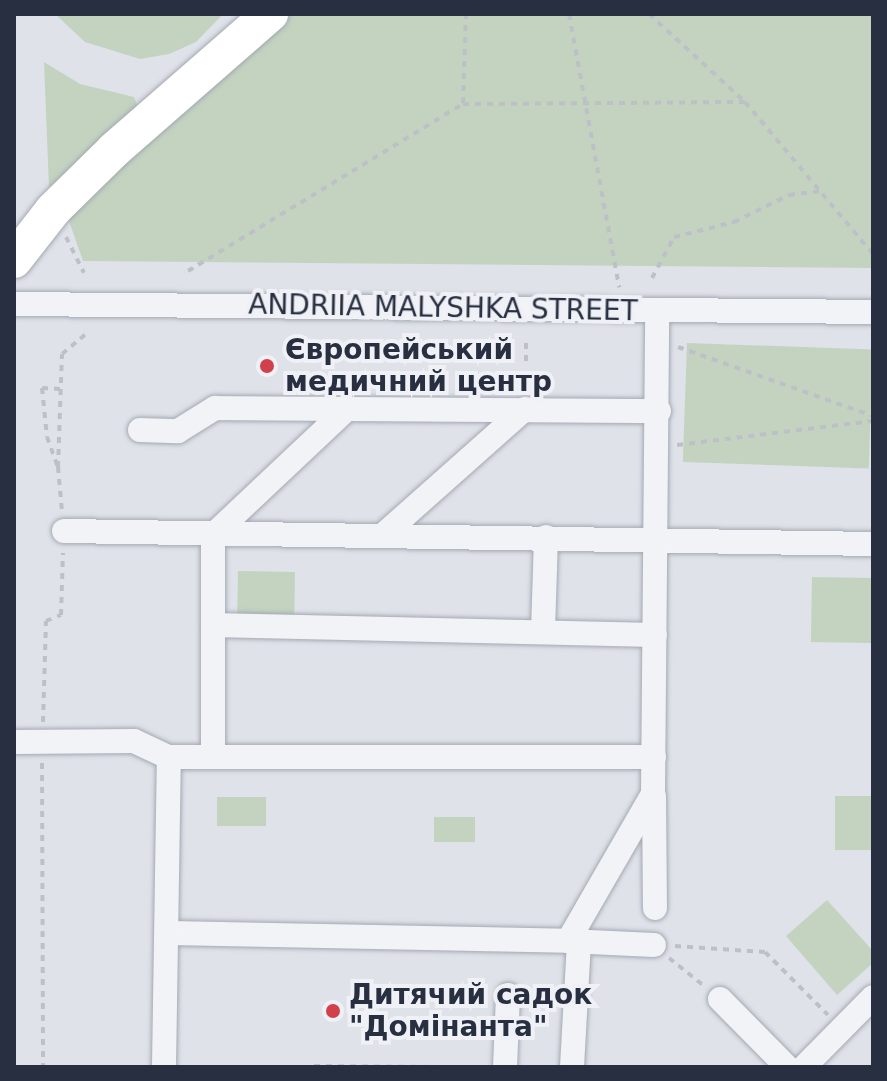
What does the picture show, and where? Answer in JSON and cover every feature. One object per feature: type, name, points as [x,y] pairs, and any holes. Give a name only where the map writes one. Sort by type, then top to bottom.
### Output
[{"type":"highway","points":[[14,260],[53,210],[115,149],[270,14]]},
{"type":"street","name":"ANDRIIA MALYSHKA STREET","points":[[14,304],[873,312]]},
{"type":"street","points":[[655,908],[657,310]]},
{"type":"street","points":[[140,430],[178,431],[215,408],[659,411]]},
{"type":"street","points":[[213,757],[213,535],[348,408]]},
{"type":"street","points":[[383,535],[525,409]]},
{"type":"street","points":[[64,531],[656,538],[873,544]]},
{"type":"street","points":[[543,632],[546,537]]},
{"type":"street","points":[[213,625],[655,635]]},
{"type":"street","points":[[14,742],[134,741],[169,757],[654,757]]},
{"type":"street","points":[[164,1067],[169,757]]},
{"type":"street","points":[[572,1067],[573,941],[653,794]]},
{"type":"street","points":[[168,933],[654,945]]},
{"type":"street","points":[[505,1067],[508,995]]},
{"type":"street","points":[[804,1067],[873,997]]},
{"type":"street","points":[[720,999],[787,1067]]},
{"type":"path","points":[[463,104],[466,14]]},
{"type":"path","points":[[569,14],[619,278]]},
{"type":"path","points":[[649,14],[745,102],[824,191],[873,254]]},
{"type":"path","points":[[188,271],[463,104],[587,106],[745,102]]},
{"type":"path","points":[[652,278],[674,237],[734,222],[789,195],[824,191]]},
{"type":"path","points":[[65,234],[84,273]]},
{"type":"path","points":[[60,389],[42,388],[47,437],[58,467],[62,354],[85,335]]},
{"type":"path","points":[[349,359],[350,338]]},
{"type":"path","points":[[526,339],[526,361]]},
{"type":"path","points":[[657,340],[873,419]]},
{"type":"path","points":[[658,447],[873,419]]},
{"type":"path","points":[[654,945],[720,999]]},
{"type":"path","points":[[654,945],[765,952],[842,1030]]},
{"type":"path","points":[[314,1066],[441,1067]]},
{"type":"green space","points":[[55,14],[223,14],[196,42],[169,54],[140,59],[85,42]]},
{"type":"green space","points":[[291,14],[873,14],[873,268],[83,261],[69,221],[81,197]]},
{"type":"green space","points":[[44,62],[80,84],[134,97],[138,107],[49,188]]},
{"type":"green space","points":[[687,343],[873,349],[869,468],[683,462]]},
{"type":"green space","points":[[238,571],[295,572],[294,616],[237,615]]},
{"type":"green space","points":[[812,577],[873,578],[872,643],[811,642]]},
{"type":"green space","points":[[835,796],[873,796],[873,850],[835,850]]},
{"type":"green space","points":[[217,797],[266,797],[266,826],[217,826]]},
{"type":"green space","points":[[434,817],[475,817],[475,842],[434,842]]},
{"type":"green space","points":[[827,900],[873,951],[873,963],[837,995],[786,936]]},
{"type":"place","name":"Європейський медичний центр","points":[[267,366]]},
{"type":"place","name":"Дитячий садок \"Домінанта\"","points":[[333,1011]]}]
